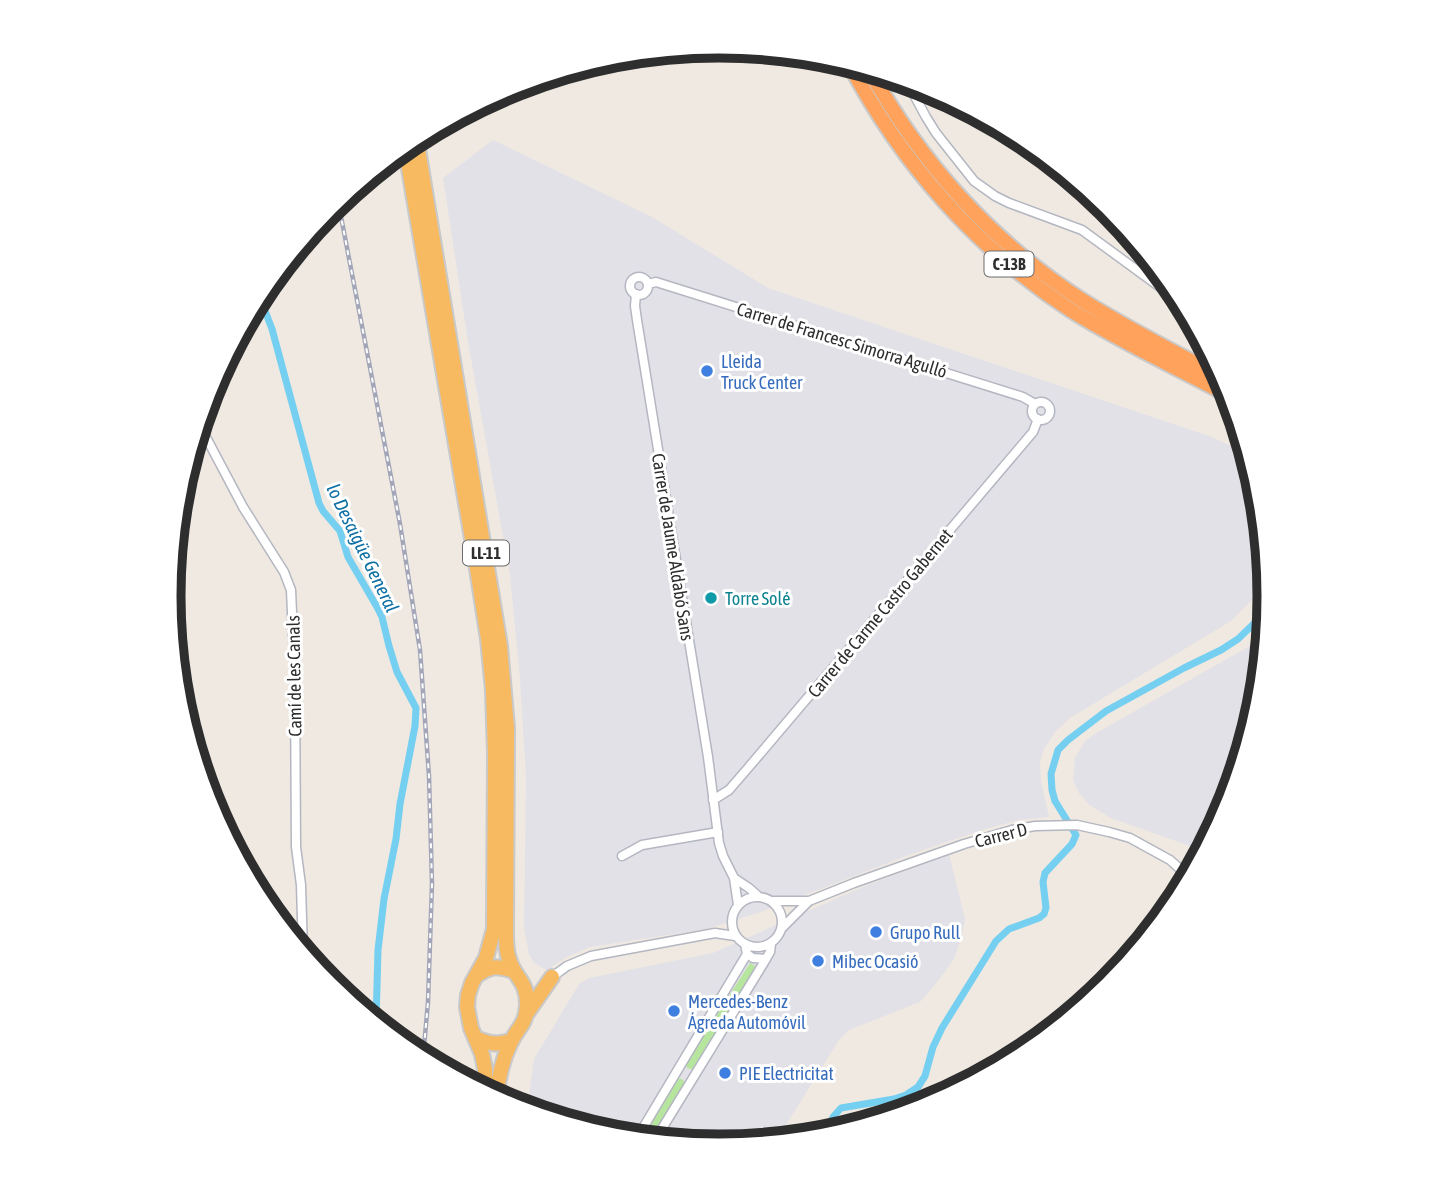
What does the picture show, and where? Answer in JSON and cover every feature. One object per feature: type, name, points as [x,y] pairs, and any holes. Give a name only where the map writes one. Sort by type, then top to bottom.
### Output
[{"type":"highway","name":"C-13B","points":[[856,75],[886,127],[924,179],[970,229],[1003,259],[1035,285],[1083,317],[1217,389]]},
{"type":"highway","name":"C-13B","points":[[876,81],[897,116],[932,164],[1006,243],[1079,298],[1207,370]]},
{"type":"highway","name":"LL-11","points":[[418,149],[500,646],[507,728],[506,932],[508,959],[526,988],[526,1014]]},
{"type":"highway","name":"LL-11","points":[[407,158],[476,562],[493,690],[494,916],[489,950],[468,995],[467,1007],[485,1069],[485,1081]]},
{"type":"highway","points":[[477,975],[499,966],[517,975],[539,980],[552,977]]},
{"type":"highway","points":[[498,1086],[511,1041],[552,977]]},
{"type":"highway","points":[[476,1038],[489,1044],[511,1041]]},
{"type":"street","points":[[914,94],[936,133],[974,181],[1002,200],[1082,230],[1159,286]]},
{"type":"street","points":[[642,277],[648,284],[646,292],[641,295],[636,294],[631,287],[634,279],[642,277]]},
{"type":"street","name":"Carrer de Francesc Simorra Agulló","points":[[648,284],[656,282],[689,292],[1023,397],[1035,404]]},
{"type":"street","name":"Carrer de Jaume Aldabó Sans","points":[[636,294],[637,320],[721,850],[734,878],[738,905]]},
{"type":"street","points":[[1043,402],[1050,408],[1049,416],[1038,419],[1032,408],[1043,402]]},
{"type":"street","name":"Carrer de Carme Castro Gabernet","points":[[713,800],[729,790],[748,768],[1034,432],[1038,419]]},
{"type":"street","name":"Camí de les Canals","points":[[206,437],[243,507],[284,572],[291,590],[295,680],[296,847],[301,885],[303,936]]},
{"type":"street","name":"Carrer D","points":[[771,901],[809,901],[964,845],[1035,826],[1077,825],[1130,838],[1170,860],[1182,871]]},
{"type":"street","points":[[622,856],[642,845],[718,832]]},
{"type":"street","points":[[552,977],[567,966],[591,956],[715,933],[735,936],[745,944],[761,947],[771,944],[782,928],[781,913],[776,904],[758,896],[734,878]]},
{"type":"street","points":[[715,933],[732,917],[738,905],[747,898],[758,896]]},
{"type":"street","name":"Carrer D","points":[[782,928],[809,901]]},
{"type":"street","points":[[732,917],[735,936]]},
{"type":"street","points":[[642,1129],[747,954],[745,944]]},
{"type":"street","points":[[661,1131],[766,959],[771,944]]},
{"type":"street","points":[[747,954],[753,958],[766,959]]},
{"type":"street","points":[[678,1070],[693,1078]]},
{"type":"shaded area","points":[[493,140],[652,217],[768,288],[1209,436],[1236,448],[1253,526],[1258,593],[1231,621],[1070,718],[1056,731],[1044,749],[1040,762],[1049,817],[1019,820],[982,830],[761,912],[706,929],[590,947],[547,970],[539,966],[529,954],[524,929],[526,777],[510,575],[468,342],[443,178]]},
{"type":"shaded area","points":[[1256,639],[1239,735],[1217,802],[1195,848],[1111,818],[1089,805],[1073,780],[1075,758],[1085,741],[1248,647]]},
{"type":"shaded area","points":[[949,854],[965,919],[962,936],[954,959],[920,1002],[849,1030],[839,1040],[782,1131],[720,1134],[649,1130],[580,1116],[529,1099],[534,1059],[579,984],[589,978],[713,953],[858,889]]},
{"type":"green space","points":[[750,963],[755,966],[753,971],[694,1070],[687,1068],[685,1061]]},
{"type":"green space","points":[[677,1078],[686,1084],[657,1131],[647,1130],[669,1093],[667,1091]]},
{"type":"waterway","name":"lo Desaigüe General","points":[[264,309],[319,503],[340,531],[348,557],[382,617],[397,672],[416,708],[384,899],[378,950],[376,1010]]},
{"type":"waterway","points":[[831,1123],[841,1108],[894,1099],[918,1087],[925,1076],[933,1047],[942,1028],[996,941],[1009,929],[1044,914],[1045,873],[1072,844],[1076,835],[1055,801],[1052,790],[1051,774],[1058,750],[1106,711],[1221,650],[1238,639],[1257,620]]},
{"type":"railway","points":[[340,214],[400,524],[420,650],[429,776],[432,884],[424,1046]]},
{"type":"place","name":"Lleida Truck Center","points":[[707,371]]},
{"type":"place","name":"Torre Solé","points":[[711,598]]},
{"type":"place","name":"Grupo Rull","points":[[876,932]]},
{"type":"place","name":"Mibec Ocasió","points":[[818,961]]},
{"type":"place","name":"Mercedes-Benz Ágreda Automóvil","points":[[674,1011]]},
{"type":"place","name":"PIE Electricitat","points":[[725,1073]]}]
